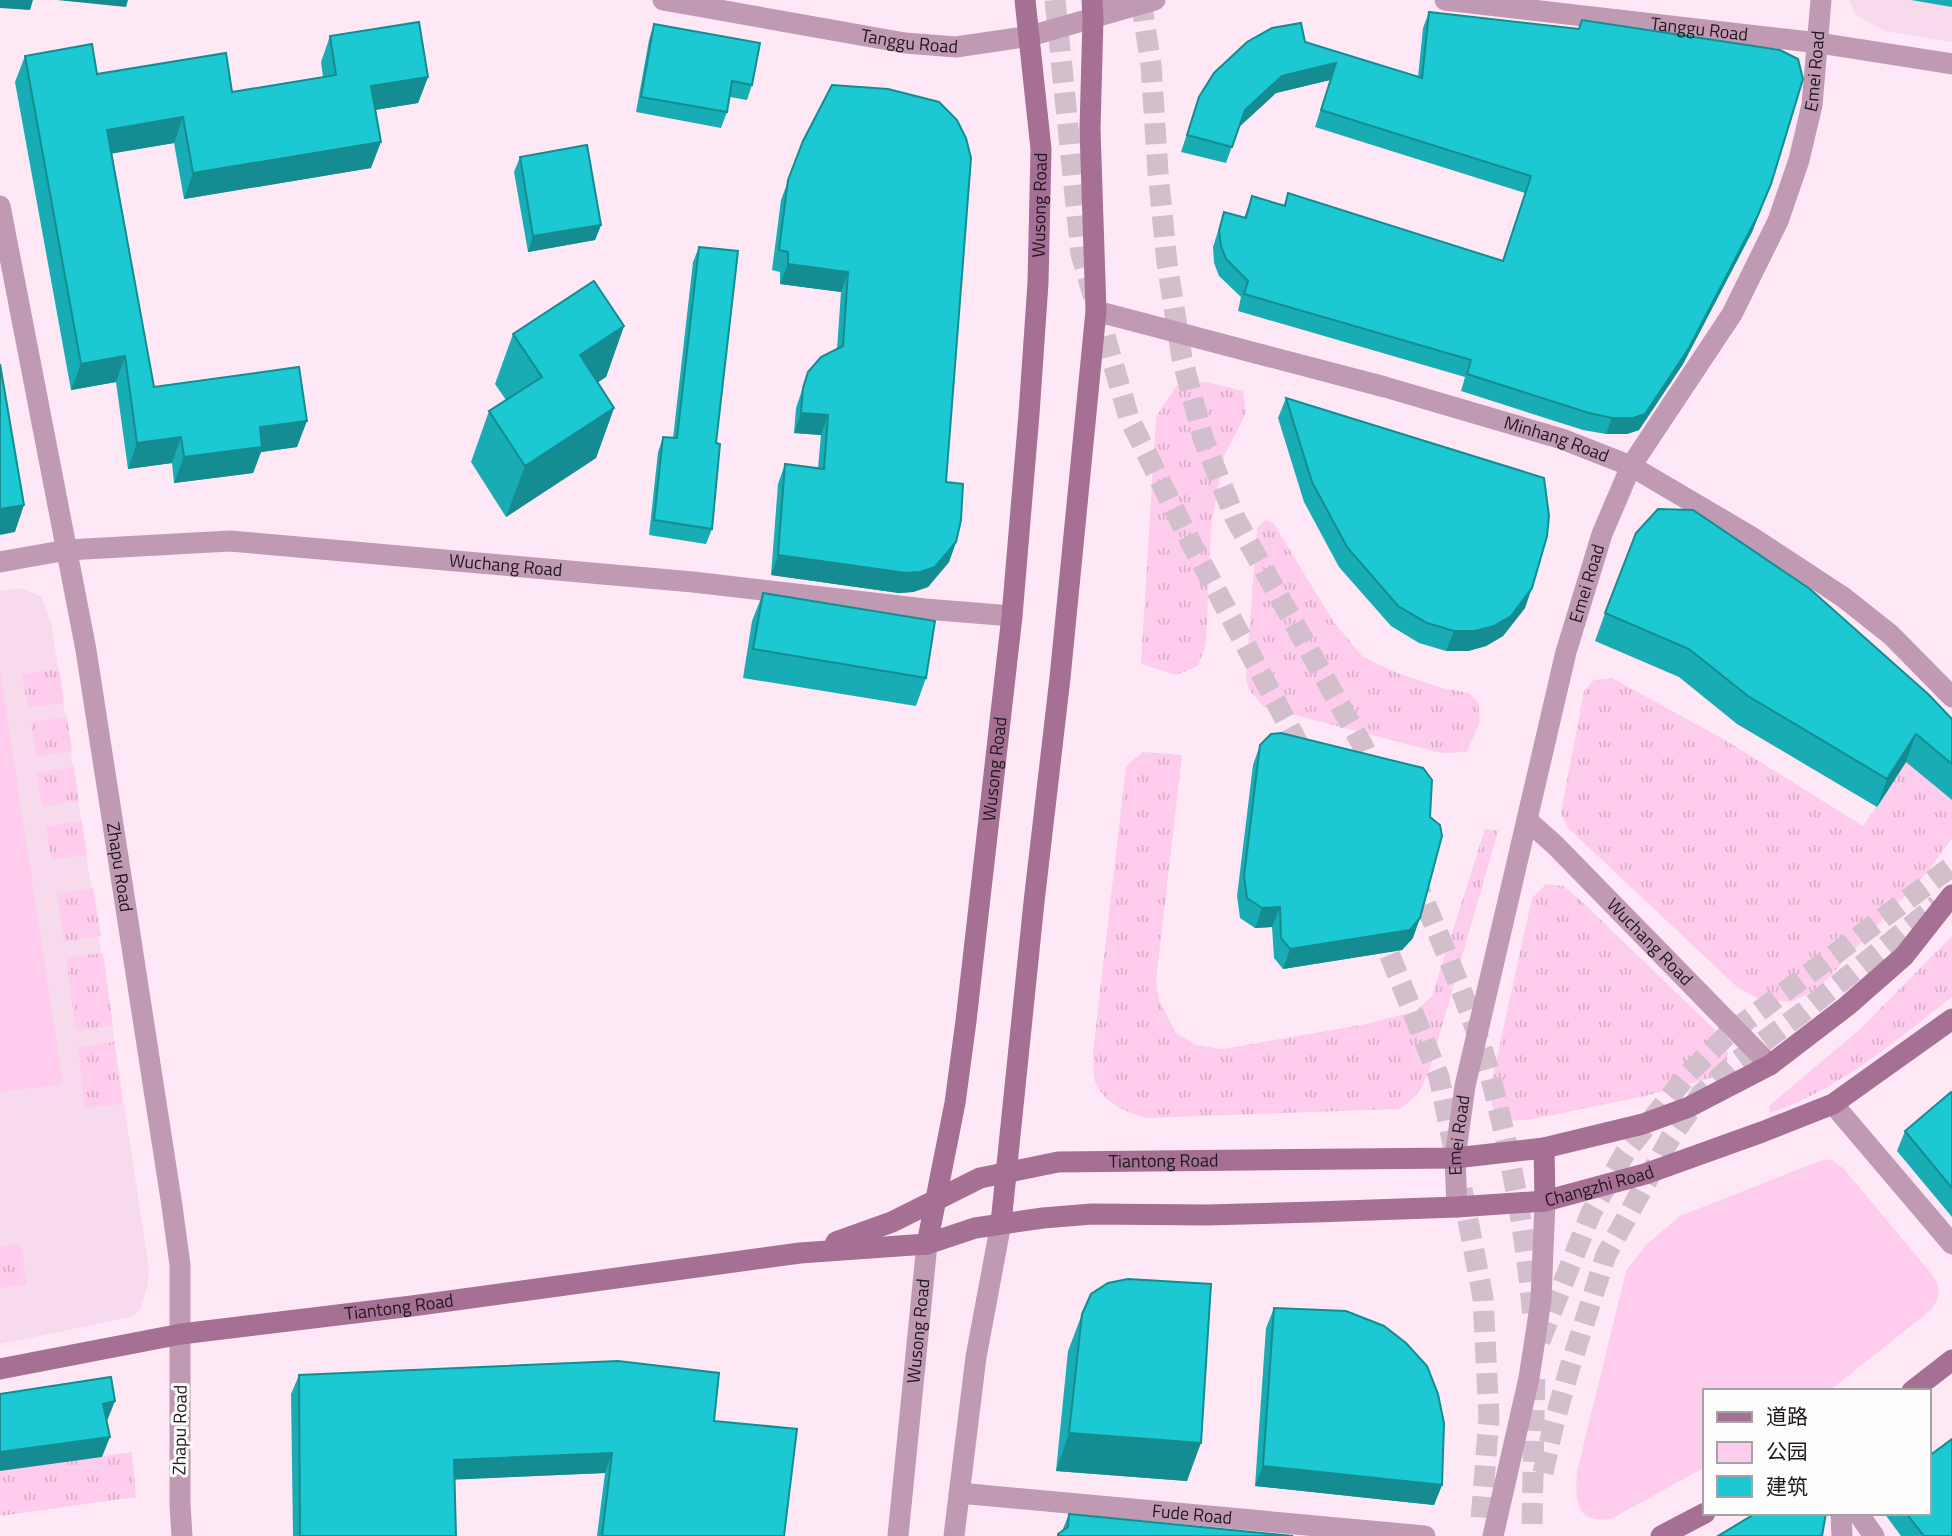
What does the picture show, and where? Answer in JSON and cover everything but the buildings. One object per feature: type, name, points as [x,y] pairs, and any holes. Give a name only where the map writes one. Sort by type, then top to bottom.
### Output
[{"type":"main road","name":"Wusong Road","points":[[927,1244],[955,1103],[1012,615],[1038,284],[1041,149],[1025,0]]},
{"type":"main road","points":[[1001,1223],[1060,678],[1096,311],[1090,129],[1092,9]]},
{"type":"main road","points":[[1545,1200],[1544,1148],[1654,1120],[1689,1107],[1770,1065],[1847,1006],[1904,956],[1952,895]]},
{"type":"main road","name":"Changzhi Road","points":[[1545,1200],[1645,1174],[1832,1104],[1952,1019]]},
{"type":"main road","name":"Tiantong Road","points":[[800,1253],[892,1222],[980,1178],[1058,1162],[1455,1157],[1544,1148]]},
{"type":"main road","name":"Tiantong Road","points":[[0,1369],[181,1334],[800,1253],[927,1244],[975,1228],[1001,1223],[1092,1214],[1207,1215],[1457,1207],[1545,1200]]},
{"type":"main road","points":[[1915,1389],[1952,1360]]},
{"type":"main road","points":[[1661,1536],[1703,1514]]},
{"type":"street","name":"Tanggu Road","points":[[663,0],[905,43],[956,47],[1030,36],[1092,9],[1155,0]]},
{"type":"street","points":[[1092,9],[1110,0]]},
{"type":"street","points":[[1092,9],[1119,0]]},
{"type":"street","name":"Tanggu Road","points":[[1445,0],[1819,43],[1952,64]]},
{"type":"street","name":"Emei Road","points":[[1457,1207],[1455,1157],[1465,1086],[1566,652],[1602,534],[1631,466],[1732,314],[1778,221],[1799,160],[1812,105],[1821,0]]},
{"type":"street","name":"Zhapu Road","points":[[0,206],[86,650],[180,1265],[182,1536]]},
{"type":"street","name":"Minhang Road","points":[[1096,311],[1423,398],[1562,439],[1631,466],[1750,536],[1843,597],[1891,635],[1952,697]]},
{"type":"street","name":"Wuchang Road","points":[[0,562],[67,550],[230,541],[693,582],[925,609],[1012,615]]},
{"type":"street","name":"Wuchang Road","points":[[1527,820],[1555,845],[1770,1065]]},
{"type":"street","points":[[1832,1104],[1952,1244]]},
{"type":"street","name":"Changzhi Road","points":[[1493,1536],[1529,1378],[1541,1300],[1545,1200]]},
{"type":"street","points":[[954,1536],[976,1357],[1001,1223]]},
{"type":"street","name":"Wusong Road","points":[[898,1536],[927,1244]]},
{"type":"street","name":"Fude Road","points":[[959,1493],[1425,1536]]},
{"type":"street","points":[[1841,1515],[1842,1536]]},
{"type":"street","points":[[1859,1515],[1874,1536]]},
{"type":"shaded area","points":[[1849,0],[1952,0],[1952,42],[1884,31],[1856,15]]},
{"type":"shaded area","points":[[20,588],[42,597],[52,628],[149,1269],[140,1311],[131,1317],[0,1344],[0,591]]},
{"type":"green space","points":[[1207,382],[1243,391],[1246,413],[1224,456],[1211,525],[1206,644],[1198,666],[1176,675],[1141,664],[1156,417],[1176,386]]},
{"type":"green space","points":[[1266,520],[1274,524],[1333,621],[1362,656],[1397,673],[1442,688],[1469,693],[1478,702],[1480,721],[1467,752],[1441,753],[1264,707],[1249,690],[1246,677],[1257,528]]},
{"type":"green space","points":[[59,669],[64,703],[28,708],[22,674]]},
{"type":"green space","points":[[0,670],[63,1084],[0,1092]]},
{"type":"green space","points":[[1612,678],[1725,740],[1863,826],[1910,756],[1935,786],[1952,800],[1952,838],[1929,870],[1817,990],[1790,1002],[1757,998],[1737,987],[1567,827],[1561,813],[1584,691],[1594,680]]},
{"type":"green space","points":[[67,717],[72,751],[36,757],[31,722]]},
{"type":"green space","points":[[1143,752],[1182,755],[1156,981],[1159,1000],[1176,1033],[1196,1045],[1222,1049],[1367,1024],[1416,1011],[1432,996],[1485,829],[1498,831],[1429,1071],[1418,1094],[1400,1109],[1147,1118],[1116,1106],[1103,1095],[1095,1081],[1093,1053],[1126,766]]},
{"type":"green space","points":[[74,767],[79,801],[42,807],[37,773]]},
{"type":"green space","points":[[82,821],[87,855],[51,860],[46,826]]},
{"type":"green space","points":[[1546,884],[1563,886],[1577,897],[1715,1030],[1728,1053],[1726,1066],[1714,1077],[1645,1096],[1528,1120],[1507,1121],[1494,1111],[1489,1094],[1532,898]]},
{"type":"green space","points":[[93,888],[101,936],[64,942],[57,893]]},
{"type":"green space","points":[[1952,936],[1952,997],[1843,1078],[1770,1113],[1769,1106],[1859,1030]]},
{"type":"green space","points":[[103,953],[113,1026],[76,1031],[66,958]]},
{"type":"green space","points":[[114,1042],[122,1104],[85,1108],[78,1047]]},
{"type":"green space","points":[[1822,1160],[1832,1160],[1844,1169],[1930,1272],[1939,1290],[1937,1299],[1932,1309],[1832,1389],[1703,1389],[1703,1468],[1611,1519],[1590,1518],[1584,1514],[1577,1500],[1577,1472],[1626,1271],[1646,1245],[1680,1216]]},
{"type":"green space","points":[[21,1244],[27,1284],[0,1288],[0,1246]]},
{"type":"green space","points":[[132,1452],[136,1497],[0,1516],[0,1471]]},
{"type":"tunnel","points":[[1055,0],[1081,254],[1129,418],[1191,543],[1308,762]]},
{"type":"tunnel","points":[[1141,0],[1151,65],[1167,263],[1182,358],[1203,438],[1235,518],[1364,748],[1377,781]]},
{"type":"tunnel","points":[[1540,1341],[1591,1213],[1625,1153],[1688,1074],[1726,1036],[1952,866]]},
{"type":"tunnel","points":[[1414,876],[1447,954],[1486,1060],[1518,1202],[1533,1319]]},
{"type":"tunnel","points":[[1543,1473],[1569,1370],[1606,1255],[1670,1139],[1701,1094],[1736,1062],[1937,905]]},
{"type":"tunnel","points":[[1378,926],[1439,1077],[1455,1154]]},
{"type":"tunnel","points":[[1462,1189],[1483,1298],[1489,1418],[1481,1520]]},
{"type":"tunnel","points":[[1532,1524],[1535,1372]]}]
